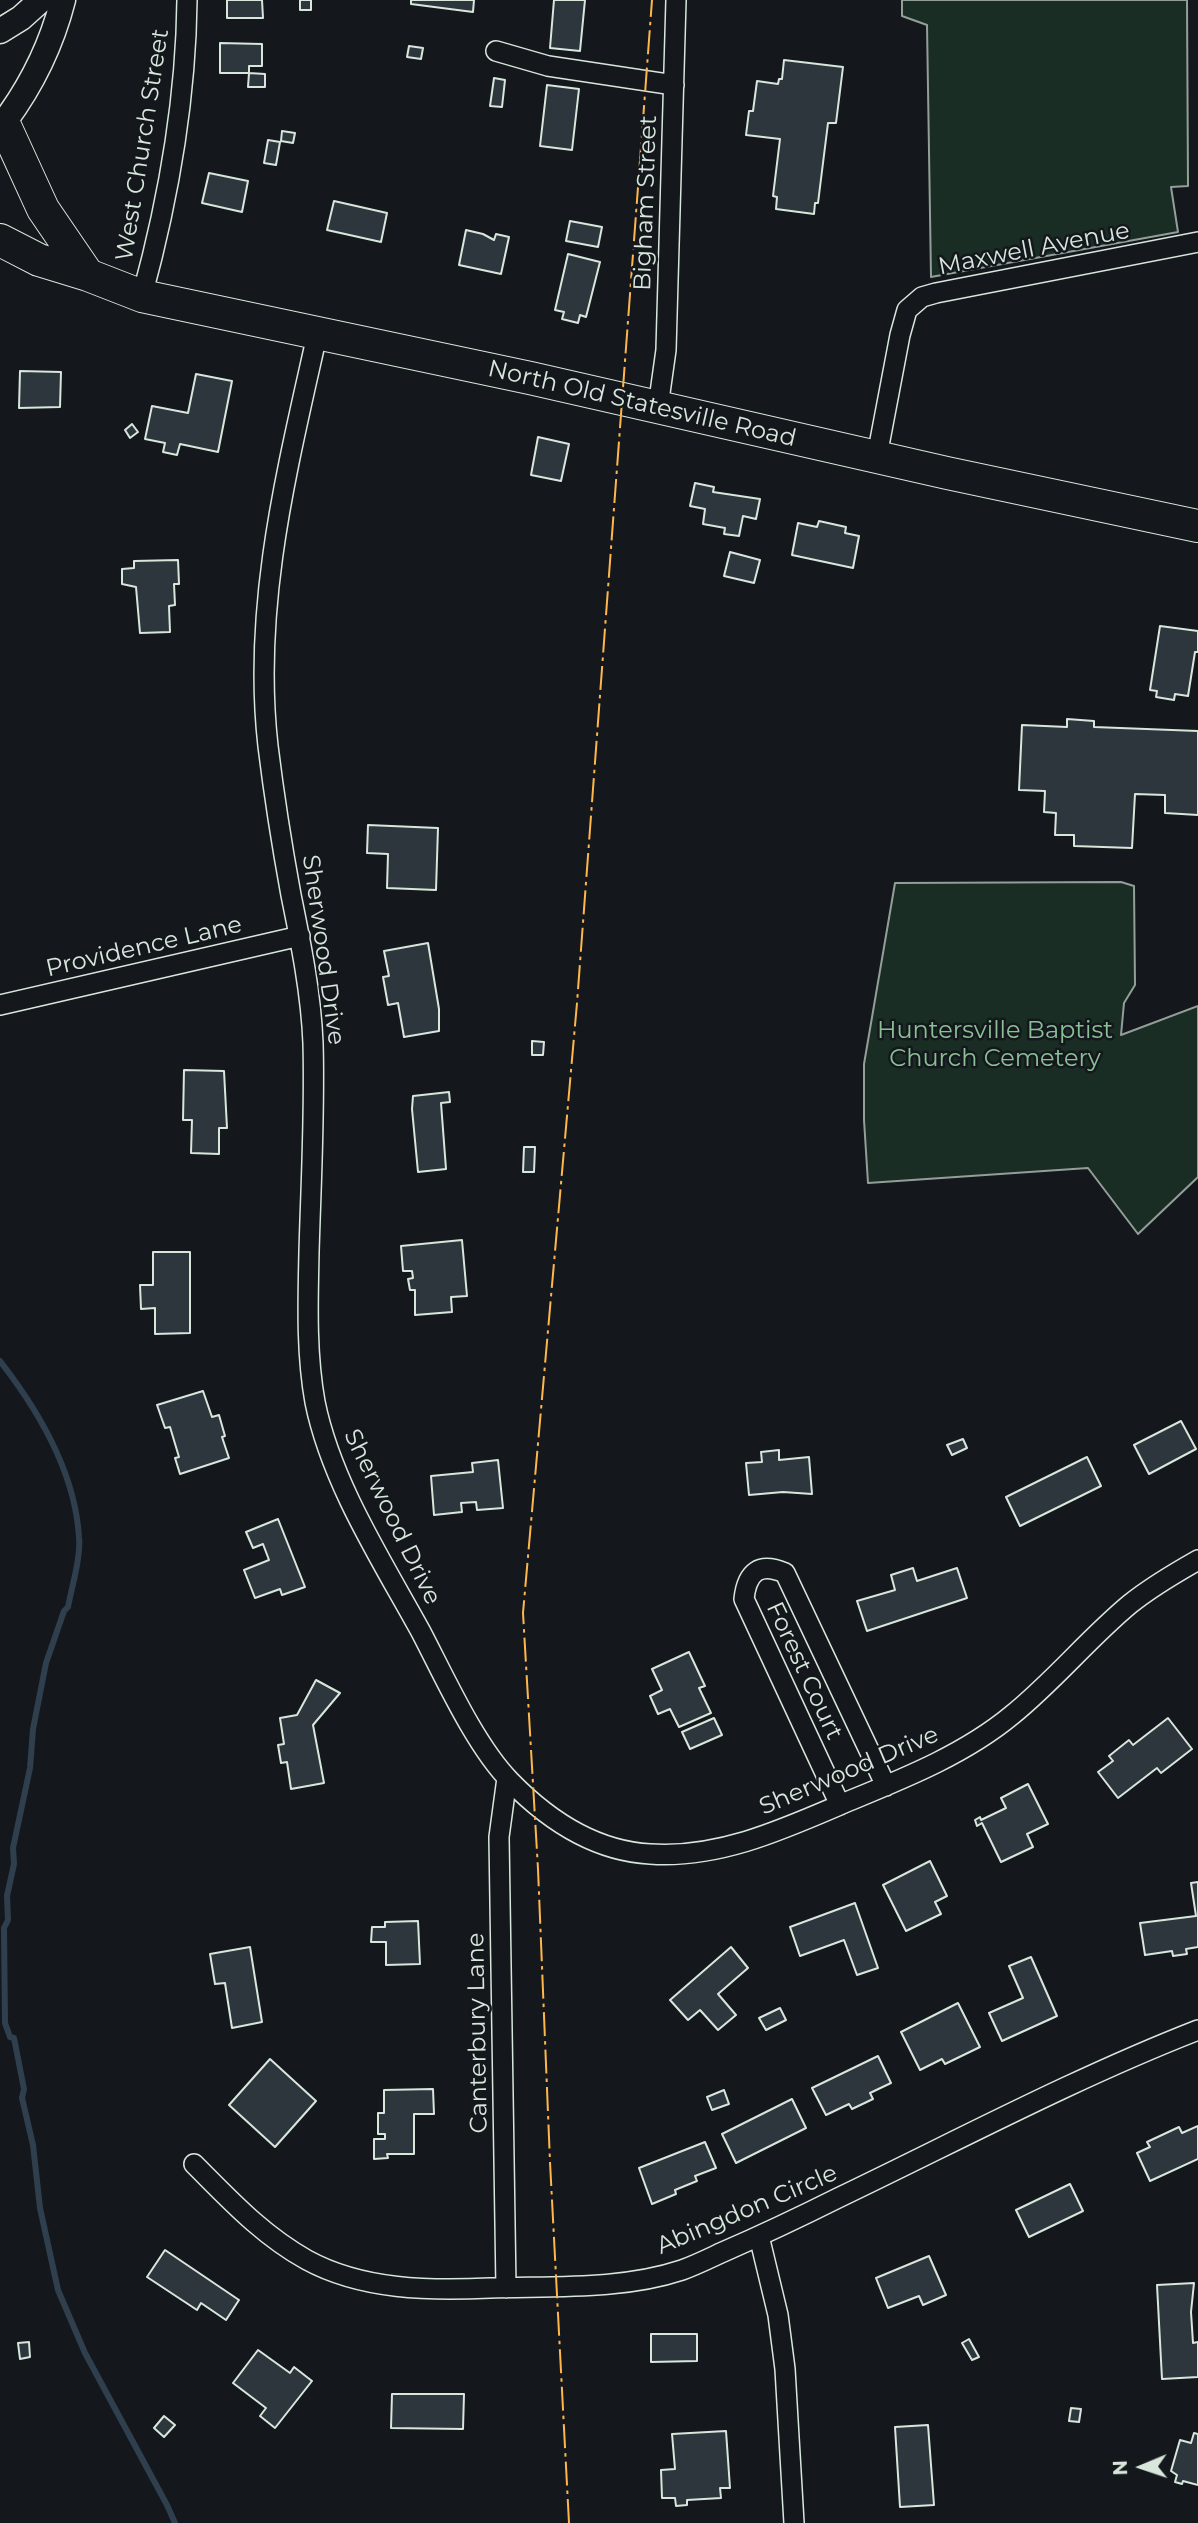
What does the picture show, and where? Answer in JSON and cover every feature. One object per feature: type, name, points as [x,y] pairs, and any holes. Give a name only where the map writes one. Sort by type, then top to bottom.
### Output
[{"type":"main road","points":[[3,125],[43,209],[88,275]]},
{"type":"main road","name":"North Old Statesville Road","points":[[0,240],[39,260],[142,296],[530,378],[1198,526]]},
{"type":"street","points":[[0,31],[15,23],[41,0]]},
{"type":"street","points":[[3,125],[23,97],[59,16],[63,0]]},
{"type":"street","name":"West Church Street","points":[[142,296],[159,229],[177,116],[187,0]]},
{"type":"street","name":"Bigham Street","points":[[658,407],[666,350],[676,0]]},
{"type":"street","points":[[496,51],[548,66],[674,85]]},
{"type":"street","name":"Maxwell Avenue","points":[[877,456],[907,310],[922,297],[1198,242]]},
{"type":"street","name":"Sherwood Drive","points":[[317,335],[286,471],[272,552],[265,670],[268,742],[290,888],[308,981],[313,1036],[309,1351],[318,1413],[338,1473],[366,1531],[487,1751],[507,1778],[547,1814],[587,1839],[611,1849],[646,1854],[696,1852],[739,1843],[886,1786],[936,1763],[986,1734],[1013,1714],[1130,1604],[1163,1580],[1198,1560]]},
{"type":"street","name":"Providence Lane","points":[[0,1005],[300,936]]},
{"type":"street","name":"Forest Court","points":[[840,1805],[744,1599],[745,1584],[756,1571],[771,1567],[785,1573],[886,1786]]},
{"type":"street","name":"Canterbury Lane","points":[[506,2288],[499,1837],[507,1778]]},
{"type":"street","name":"Abingdon Circle","points":[[194,2164],[262,2231],[309,2261],[370,2282],[410,2288],[506,2288],[615,2282],[683,2270],[1096,2074],[1198,2030]]},
{"type":"street","points":[[759,2236],[778,2315],[785,2369],[794,2523]]},
{"type":"green space","points":[[902,0],[1187,0],[1188,186],[1171,187],[1178,232],[931,277],[927,25],[902,16]]},
{"type":"green space","name":"Huntersville Baptist Church Cemetery","points":[[1121,882],[1134,886],[1135,985],[1124,1003],[1121,1035],[1198,1006],[1198,1177],[1138,1234],[1088,1168],[868,1183],[864,1064],[895,883]]},
{"type":"building","points":[[227,0],[262,0],[263,18],[227,18]]},
{"type":"building","points":[[300,0],[311,0],[311,10],[300,10]]},
{"type":"building","points":[[411,0],[474,0],[473,12],[411,4]]},
{"type":"building","points":[[554,0],[585,0],[580,51],[550,48]]},
{"type":"building","points":[[220,43],[262,44],[262,66],[249,66],[249,73],[220,73]]},
{"type":"building","points":[[409,46],[423,48],[421,59],[407,57]]},
{"type":"building","points":[[784,60],[843,67],[836,123],[828,123],[818,203],[815,203],[814,214],[776,209],[777,197],[773,196],[780,139],[746,135],[757,81],[778,84],[779,79],[782,79]]},
{"type":"building","points":[[249,73],[265,74],[265,87],[248,87]]},
{"type":"building","points":[[494,78],[505,80],[502,107],[490,106]]},
{"type":"building","points":[[547,85],[579,89],[572,150],[540,146]]},
{"type":"building","points":[[282,131],[295,133],[293,143],[281,141]]},
{"type":"building","points":[[268,140],[280,142],[276,165],[264,163]]},
{"type":"building","points":[[209,173],[248,181],[242,212],[202,203]]},
{"type":"building","points":[[334,201],[387,213],[381,242],[327,230]]},
{"type":"building","points":[[570,221],[602,227],[598,247],[566,241]]},
{"type":"building","points":[[466,230],[494,240],[496,234],[509,237],[501,274],[459,265]]},
{"type":"building","points":[[568,254],[600,262],[586,317],[580,315],[578,323],[562,319],[564,312],[555,310]]},
{"type":"building","points":[[20,371],[61,372],[60,407],[19,408]]},
{"type":"building","points":[[196,374],[232,381],[218,452],[180,444],[177,455],[163,452],[165,443],[145,439],[152,406],[188,413]]},
{"type":"building","points":[[132,424],[138,432],[130,438],[125,430]]},
{"type":"building","points":[[538,437],[569,444],[561,481],[531,475]]},
{"type":"building","points":[[695,483],[714,487],[713,492],[760,499],[756,519],[743,516],[739,536],[724,534],[725,528],[703,524],[705,509],[690,506]]},
{"type":"building","points":[[819,521],[846,527],[845,533],[859,536],[853,568],[792,555],[798,523],[817,527]]},
{"type":"building","points":[[730,552],[760,560],[754,583],[724,576]]},
{"type":"building","points":[[178,560],[179,584],[174,584],[175,605],[169,606],[170,632],[140,633],[136,587],[122,584],[122,569],[134,568],[134,561]]},
{"type":"building","points":[[1160,626],[1198,631],[1198,652],[1195,652],[1188,696],[1175,694],[1174,700],[1156,697],[1157,691],[1150,690]]},
{"type":"building","points":[[1067,719],[1094,721],[1094,727],[1198,731],[1198,815],[1165,813],[1165,795],[1135,794],[1132,848],[1074,846],[1074,835],[1055,835],[1056,813],[1044,812],[1045,791],[1019,790],[1022,725],[1067,727]]},
{"type":"building","points":[[368,825],[438,828],[436,890],[387,888],[388,854],[367,853]]},
{"type":"building","points":[[428,943],[439,1009],[439,1031],[404,1037],[398,1003],[388,1005],[383,977],[389,976],[384,951]]},
{"type":"building","points":[[532,1041],[544,1042],[543,1055],[532,1055]]},
{"type":"building","points":[[184,1070],[224,1071],[227,1128],[219,1128],[219,1154],[191,1153],[192,1120],[183,1120]]},
{"type":"building","points":[[449,1092],[450,1102],[441,1103],[446,1169],[418,1172],[413,1096]]},
{"type":"building","points":[[524,1147],[535,1147],[534,1172],[523,1172]]},
{"type":"building","points":[[462,1240],[467,1296],[451,1297],[452,1312],[415,1315],[415,1290],[410,1290],[408,1279],[413,1278],[412,1271],[403,1271],[401,1246]]},
{"type":"building","points":[[153,1252],[190,1252],[190,1333],[155,1334],[155,1308],[141,1309],[140,1285],[153,1285]]},
{"type":"building","points":[[203,1391],[212,1417],[219,1415],[229,1458],[180,1474],[175,1458],[179,1457],[170,1427],[165,1428],[157,1405]]},
{"type":"building","points":[[1181,1421],[1196,1449],[1149,1474],[1134,1445]]},
{"type":"building","points":[[963,1439],[967,1448],[952,1455],[947,1445]]},
{"type":"building","points":[[779,1450],[779,1460],[809,1457],[812,1494],[783,1492],[749,1495],[746,1463],[762,1462],[761,1452]]},
{"type":"building","points":[[1087,1457],[1101,1486],[1020,1526],[1006,1497]]},
{"type":"building","points":[[498,1460],[503,1508],[477,1510],[476,1502],[461,1503],[462,1512],[434,1515],[431,1476],[473,1472],[472,1463]]},
{"type":"building","points":[[278,1519],[305,1587],[282,1595],[280,1589],[255,1598],[244,1570],[269,1560],[263,1544],[253,1548],[246,1532]]},
{"type":"building","points":[[913,1568],[917,1581],[957,1568],[967,1598],[867,1631],[857,1601],[895,1590],[891,1575]]},
{"type":"building","points":[[689,1652],[705,1686],[699,1688],[711,1713],[679,1727],[670,1709],[658,1714],[650,1696],[662,1690],[652,1669]]},
{"type":"building","points":[[316,1680],[340,1693],[313,1725],[324,1783],[291,1789],[287,1762],[281,1763],[278,1745],[284,1744],[280,1718],[297,1715]]},
{"type":"building","points":[[714,1718],[722,1735],[690,1749],[682,1732]]},
{"type":"building","points":[[1168,1718],[1192,1749],[1161,1773],[1157,1768],[1118,1798],[1098,1772],[1113,1761],[1109,1756],[1129,1740],[1133,1745]]},
{"type":"building","points":[[1028,1784],[1048,1824],[1027,1834],[1033,1847],[1001,1862],[982,1823],[977,1826],[975,1820],[980,1817],[981,1820],[1006,1808],[1001,1798]]},
{"type":"building","points":[[930,1861],[947,1896],[935,1902],[941,1914],[906,1931],[883,1885]]},
{"type":"building","points":[[1198,1882],[1198,1947],[1186,1949],[1187,1954],[1173,1956],[1172,1951],[1145,1955],[1140,1923],[1196,1916],[1191,1883]]},
{"type":"building","points":[[855,1903],[878,1968],[857,1975],[844,1940],[800,1956],[790,1927]]},
{"type":"building","points":[[418,1921],[420,1964],[386,1965],[386,1942],[371,1942],[372,1927],[385,1927],[385,1922]]},
{"type":"building","points":[[250,1947],[262,2022],[232,2028],[225,1983],[215,1984],[210,1954]]},
{"type":"building","points":[[731,1947],[748,1968],[718,1994],[736,2015],[718,2030],[700,2010],[688,2020],[670,2000]]},
{"type":"building","points":[[1031,1957],[1057,2016],[1002,2041],[989,2013],[1023,1998],[1009,1966]]},
{"type":"building","points":[[958,2003],[980,2047],[945,2064],[942,2059],[920,2070],[901,2032]]},
{"type":"building","points":[[780,2008],[786,2020],[766,2030],[759,2018]]},
{"type":"building","points":[[878,2056],[891,2083],[870,2093],[873,2099],[852,2109],[849,2104],[826,2115],[812,2088]]},
{"type":"building","points":[[270,2059],[316,2101],[275,2147],[229,2105]]},
{"type":"building","points":[[433,2089],[434,2114],[414,2114],[414,2154],[387,2154],[388,2158],[374,2159],[374,2139],[385,2139],[385,2134],[378,2134],[378,2113],[384,2113],[384,2090]]},
{"type":"building","points":[[724,2090],[729,2104],[712,2110],[707,2097]]},
{"type":"building","points":[[792,2099],[806,2128],[736,2163],[722,2134]]},
{"type":"building","points":[[1198,2126],[1198,2159],[1150,2181],[1137,2153],[1150,2147],[1147,2142],[1179,2127],[1182,2133]]},
{"type":"building","points":[[705,2142],[716,2168],[695,2176],[697,2181],[652,2204],[639,2168]]},
{"type":"building","points":[[1070,2184],[1083,2211],[1029,2237],[1016,2210]]},
{"type":"building","points":[[165,2250],[239,2300],[226,2320],[201,2303],[197,2310],[147,2277]]},
{"type":"building","points":[[929,2256],[946,2295],[923,2305],[919,2296],[888,2308],[876,2278]]},
{"type":"building","points":[[1194,2283],[1191,2312],[1193,2343],[1198,2342],[1198,2377],[1162,2379],[1157,2285]]},
{"type":"building","points":[[651,2334],[697,2334],[697,2361],[651,2362]]},
{"type":"building","points":[[969,2339],[979,2357],[972,2360],[962,2343]]},
{"type":"building","points":[[29,2342],[30,2357],[20,2359],[18,2343]]},
{"type":"building","points":[[258,2350],[290,2373],[294,2367],[312,2381],[275,2428],[260,2416],[266,2408],[233,2383]]},
{"type":"building","points":[[392,2394],[464,2394],[463,2429],[391,2428]]},
{"type":"building","points":[[1071,2408],[1081,2409],[1079,2422],[1069,2421]]},
{"type":"building","points":[[164,2416],[175,2425],[164,2437],[154,2428]]},
{"type":"building","points":[[928,2425],[934,2505],[900,2507],[895,2427]]},
{"type":"building","points":[[726,2431],[730,2488],[720,2488],[721,2498],[687,2500],[687,2505],[676,2506],[675,2498],[662,2498],[661,2470],[675,2469],[672,2434]]},
{"type":"building","points":[[1194,2433],[1198,2434],[1198,2485],[1175,2482],[1177,2475],[1171,2471],[1180,2440],[1191,2443]]},
{"type":"waterway","points":[[0,1361],[28,1400],[63,1466],[76,1513],[79,1545],[68,1607],[64,1611],[46,1663],[33,1729],[30,1768],[13,1848],[14,1864],[7,1896],[8,1920],[4,1928],[5,2023],[10,2037],[14,2038],[24,2089],[22,2098],[33,2145],[40,2208],[58,2290],[85,2353],[175,2523]]},
{"type":"power","points":[[569,2523],[523,1613],[577,1003],[652,0]]}]
